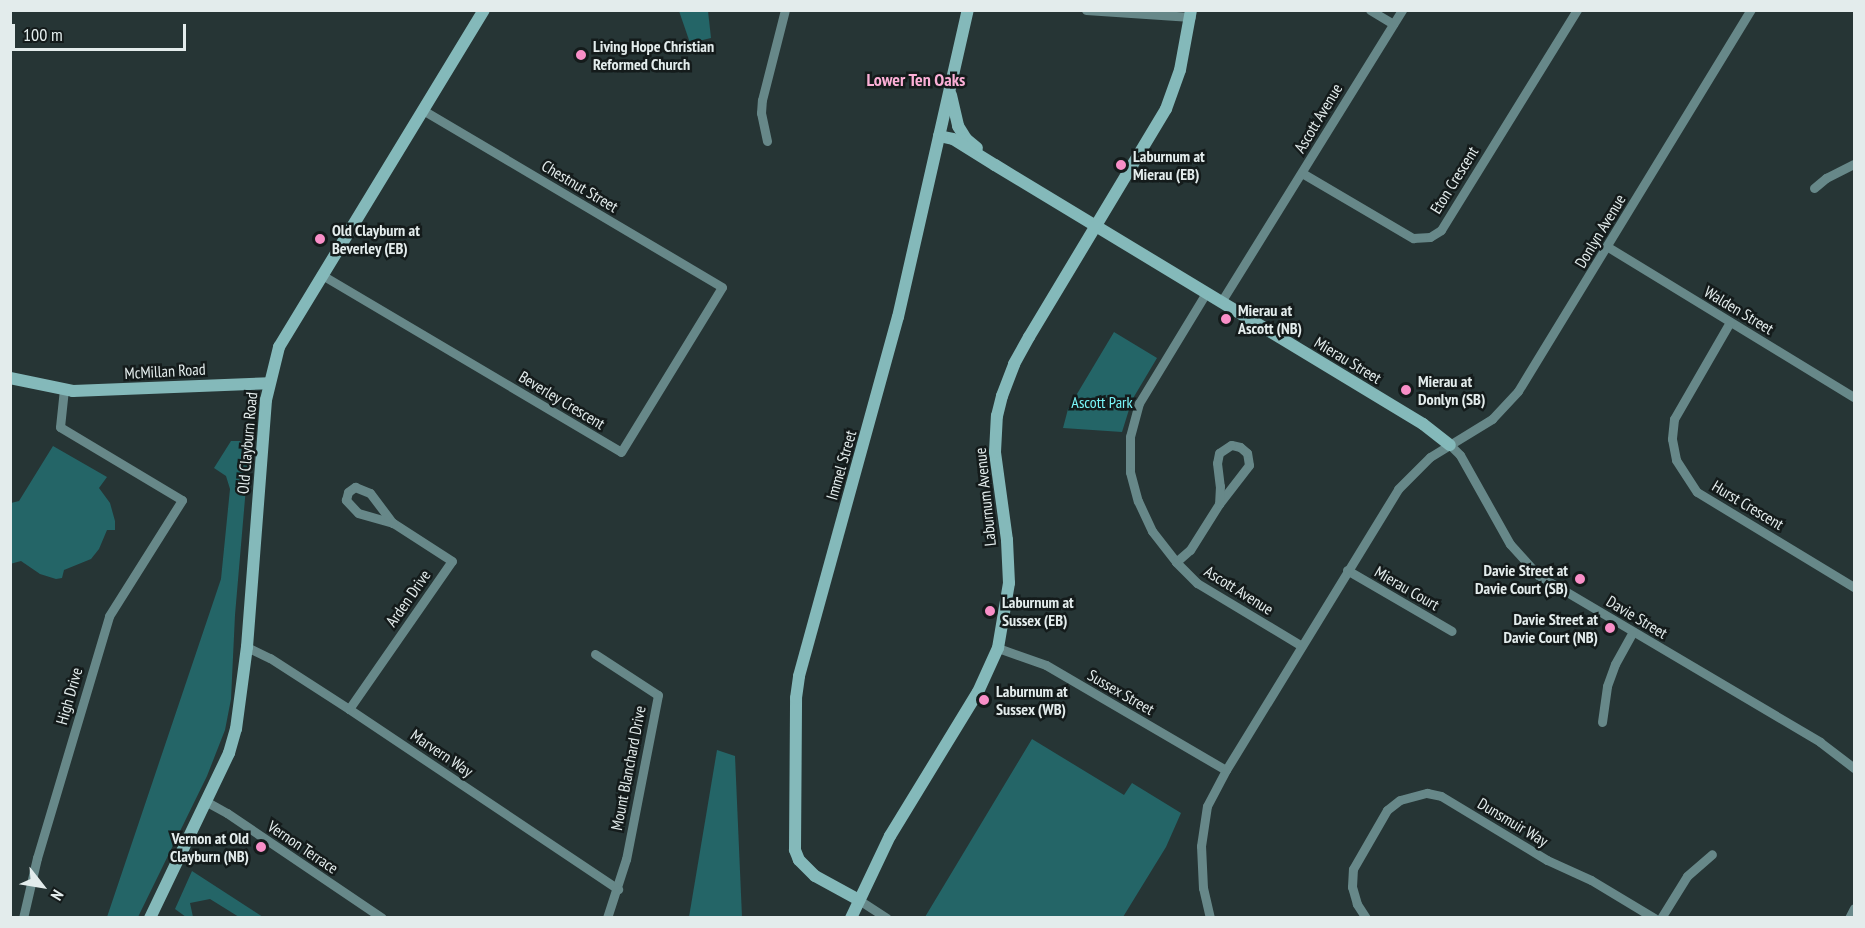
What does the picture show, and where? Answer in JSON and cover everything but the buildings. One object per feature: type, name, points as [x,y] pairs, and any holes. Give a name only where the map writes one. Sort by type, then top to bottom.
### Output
[{"type":"street","name":"Old Clayburn Road","points":[[150,918],[207,802],[229,753],[236,729],[247,647],[269,383],[279,347],[484,10]]},
{"type":"street","points":[[767,141],[761,113],[762,100],[784,10]]},
{"type":"street","name":"Immel Street","points":[[859,900],[815,876],[799,860],[795,850],[796,698],[799,676],[898,317],[968,10]]},
{"type":"street","points":[[1086,10],[1191,14]]},
{"type":"street","points":[[1370,10],[1393,24]]},
{"type":"street","name":"Ascott Avenue","points":[[1221,302],[1402,10]]},
{"type":"street","name":"Eton Crescent","points":[[1302,173],[1413,238],[1430,237],[1441,230],[1577,10]]},
{"type":"street","name":"Donlyn Avenue","points":[[1450,445],[1492,419],[1518,391],[1751,10]]},
{"type":"street","name":"Laburnum Avenue","points":[[850,918],[890,836],[978,692],[998,648],[1006,609],[1009,573],[1007,540],[996,473],[997,416],[1014,364],[1166,109],[1180,70],[1191,14]]},
{"type":"street","points":[[950,90],[953,110],[962,132],[996,165]]},
{"type":"street","name":"Chestnut Street","points":[[424,111],[722,287]]},
{"type":"street","name":"Mierau Street","points":[[939,136],[953,139],[1097,226],[1423,424],[1450,445]]},
{"type":"street","points":[[1814,188],[1826,178],[1854,164]]},
{"type":"street","name":"Walden Street","points":[[1608,247],[1854,398]]},
{"type":"street","name":"Beverley Crescent","points":[[322,275],[621,452],[722,287]]},
{"type":"street","name":"Ascott Avenue","points":[[1206,293],[1138,403],[1130,437],[1130,472],[1138,501],[1152,531],[1176,562],[1197,583],[1302,646]]},
{"type":"street","name":"Hurst Crescent","points":[[1730,322],[1674,419],[1672,439],[1676,460],[1697,492],[1854,587]]},
{"type":"street","name":"McMillan Road","points":[[10,378],[64,389],[161,389],[269,383]]},
{"type":"street","name":"High Drive","points":[[23,918],[37,858],[109,616],[182,500],[60,427],[64,389]]},
{"type":"street","points":[[1176,562],[1190,549],[1219,504],[1233,489],[1249,465],[1250,459],[1240,447],[1231,445],[1219,453],[1217,463],[1220,486],[1219,504]]},
{"type":"street","points":[[1210,918],[1203,888],[1201,846],[1207,806],[1226,770],[1398,489],[1430,457],[1450,445]]},
{"type":"street","name":"Davie Street","points":[[1450,445],[1465,463],[1510,544],[1538,575],[1820,742],[1854,768]]},
{"type":"street","points":[[1220,486],[1233,489]]},
{"type":"street","name":"Arden Drive","points":[[349,710],[452,561],[393,523],[358,513],[346,500],[348,492],[355,487],[370,493],[393,523]]},
{"type":"street","name":"Mierau Court","points":[[1347,570],[1452,631]]},
{"type":"street","points":[[1602,722],[1602,704],[1607,686],[1633,632]]},
{"type":"street","name":"Marvern Way","points":[[247,647],[270,658],[618,889]]},
{"type":"street","name":"Sussex Street","points":[[998,648],[1046,665],[1226,770]]},
{"type":"street","name":"Mount Blanchard Drive","points":[[595,654],[658,695],[618,889],[607,918]]},
{"type":"street","name":"Dunsmuir Way","points":[[1366,918],[1356,904],[1352,887],[1353,869],[1387,810],[1400,800],[1427,793],[1442,796],[1547,860],[1591,880],[1654,918]]},
{"type":"street","name":"Vernon Terrace","points":[[207,802],[382,918]]},
{"type":"street","points":[[1660,918],[1687,876],[1712,854]]},
{"type":"street","points":[[859,900],[887,918]]},
{"type":"street","points":[[1849,918],[1854,908]]},
{"type":"green space","points":[[679,11],[708,11],[711,38],[690,43]]},
{"type":"green space","name":"Ascott Park","points":[[1114,332],[1157,358],[1132,400],[1122,432],[1063,428],[1068,409]]},
{"type":"green space","points":[[231,441],[240,441],[249,452],[235,615],[231,699],[225,730],[207,776],[138,917],[107,917],[221,579],[230,489],[226,476],[214,468]]},
{"type":"green space","points":[[53,446],[107,477],[99,488],[110,503],[115,521],[115,530],[107,530],[99,549],[91,559],[64,570],[62,578],[56,579],[40,574],[21,561],[10,564],[11,503],[19,501]]},
{"type":"green space","points":[[1032,739],[1124,795],[1132,783],[1181,813],[1166,847],[1123,917],[925,917]]},
{"type":"green space","points":[[717,750],[735,756],[742,917],[689,917]]},
{"type":"green space","points":[[192,871],[263,917],[239,917],[210,899],[190,903],[193,917],[186,917],[175,909]]},
{"type":"place","name":"Living Hope Christian Reformed Church","points":[[581,55]]},
{"type":"place","name":"Laburnum at Mierau (EB)","points":[[1121,165]]},
{"type":"place","name":"Old Clayburn at Beverley (EB)","points":[[320,239]]},
{"type":"place","name":"Mierau at Ascott (NB)","points":[[1226,319]]},
{"type":"place","name":"Mierau at Donlyn (SB)","points":[[1406,390]]},
{"type":"place","name":"Davie Street at Davie Court (SB)","points":[[1580,579]]},
{"type":"place","name":"Laburnum at Sussex (EB)","points":[[990,611]]},
{"type":"place","name":"Davie Street at Davie Court (NB)","points":[[1610,628]]},
{"type":"place","name":"Laburnum at Sussex (WB)","points":[[984,700]]},
{"type":"place","name":"Vernon at Old Clayburn (NB)","points":[[261,847]]},
{"type":"district","name":"Lower Ten Oaks","points":[[916,80]]}]
